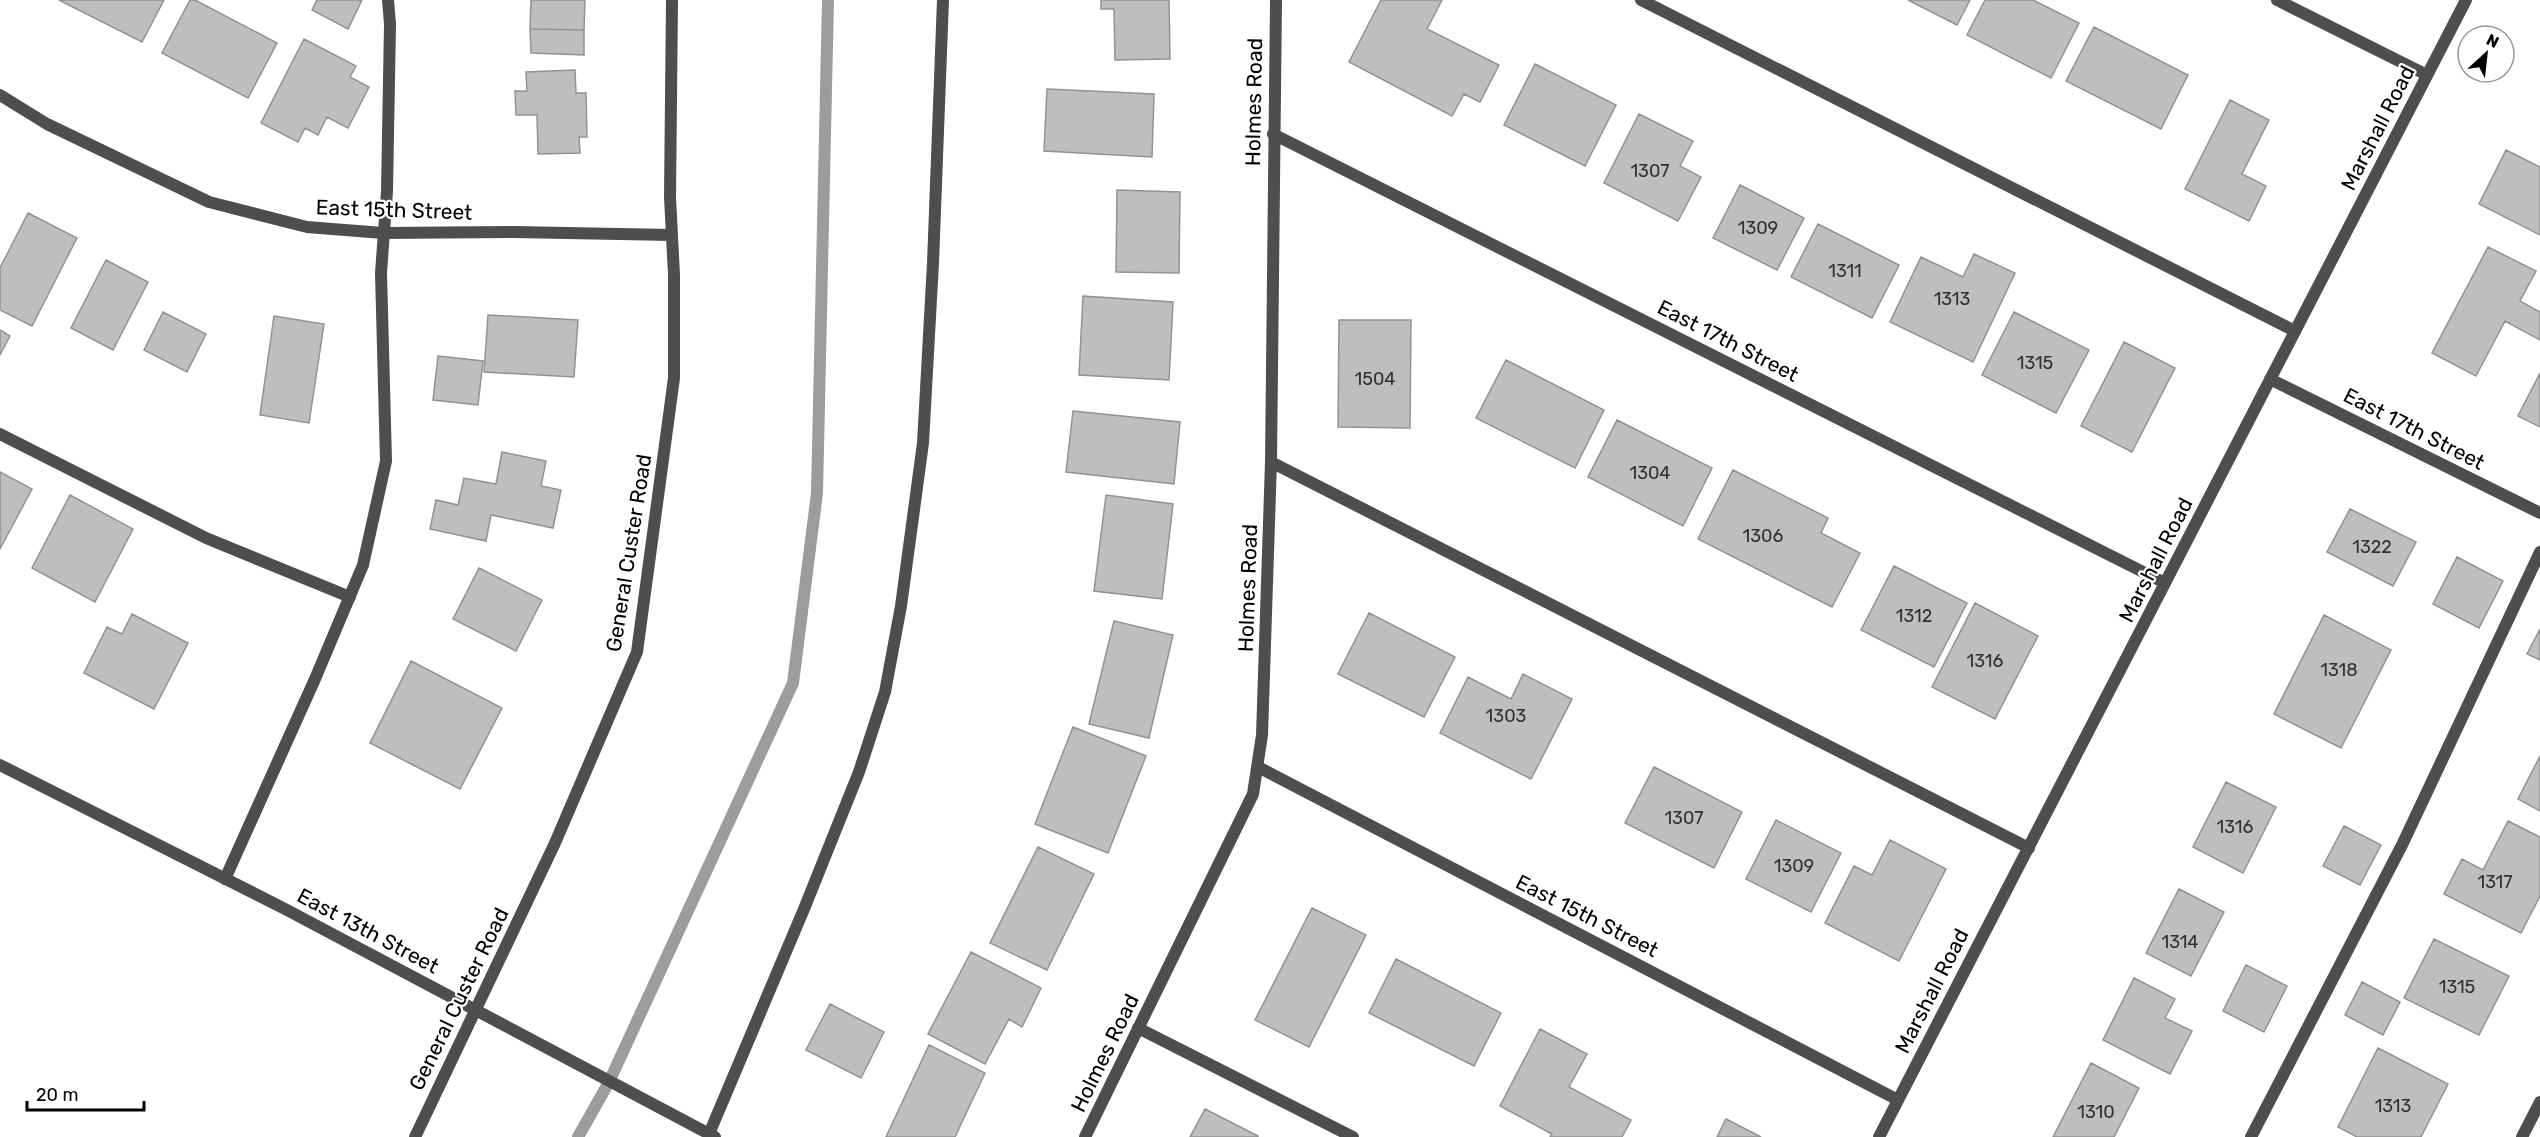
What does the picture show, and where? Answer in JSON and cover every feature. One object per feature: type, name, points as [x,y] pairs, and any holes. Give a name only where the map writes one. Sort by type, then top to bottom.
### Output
[{"type":"street","points":[[225,879],[363,565],[386,461],[381,273],[387,190],[390,24],[388,0]]},
{"type":"street","name":"General Custer Road","points":[[415,1137],[555,843],[637,652],[674,378],[670,84],[672,0]]},
{"type":"street","points":[[712,1136],[859,772],[885,692],[901,606],[923,443],[933,263],[943,0]]},
{"type":"street","name":"Holmes Road","points":[[1085,1137],[1253,794],[1258,767],[1262,735],[1271,462],[1276,0]]},
{"type":"street","points":[[1641,0],[2295,331]]},
{"type":"street","points":[[2277,0],[2427,75]]},
{"type":"street","name":"Marshall Road","points":[[1879,1137],[2466,0]]},
{"type":"street","name":"East 15th Street","points":[[0,95],[47,124],[209,202],[307,227],[383,233],[514,232],[672,236]]},
{"type":"street","name":"East 17th Street","points":[[1273,134],[2165,583]]},
{"type":"street","name":"East 17th Street","points":[[2270,379],[2540,513]]},
{"type":"street","points":[[0,434],[206,538],[350,597]]},
{"type":"street","points":[[1271,462],[2029,848]]},
{"type":"street","points":[[2251,1137],[2402,845],[2540,552]]},
{"type":"street","name":"East 13th Street","points":[[0,765],[225,879],[712,1136]]},
{"type":"street","name":"East 15th Street","points":[[1258,767],[1898,1100]]},
{"type":"street","points":[[1138,1028],[1353,1137]]},
{"type":"street","points":[[2522,1137],[2540,1102]]},
{"type":"building","points":[[59,0],[164,0],[142,42]]},
{"type":"building","points":[[190,0],[195,0],[277,43],[248,98],[162,53]]},
{"type":"building","points":[[317,0],[362,0],[348,29],[312,10]]},
{"type":"building","points":[[531,0],[585,0],[584,30],[530,29]]},
{"type":"building","points":[[1101,0],[1169,0],[1170,59],[1115,60],[1114,9],[1101,9]]},
{"type":"building","points":[[1381,0],[1442,0],[1427,29],[1499,65],[1480,102],[1464,94],[1452,116],[1349,62]]},
{"type":"building","points":[[1908,0],[1970,0],[1957,25]]},
{"type":"building","points":[[1985,0],[2033,0],[2079,23],[2051,78],[1967,35]]},
{"type":"building","points":[[2094,27],[2188,75],[2161,129],[2066,81]]},
{"type":"building","points":[[530,29],[584,30],[584,55],[531,53]]},
{"type":"building","points":[[304,39],[356,66],[350,77],[369,87],[348,128],[327,117],[318,135],[305,128],[298,142],[261,123]]},
{"type":"building","points":[[1535,64],[1616,105],[1585,166],[1504,125]]},
{"type":"building","points":[[575,70],[576,93],[586,93],[587,137],[579,137],[580,153],[538,154],[537,115],[516,115],[515,91],[527,91],[526,72]]},
{"type":"building","points":[[1047,89],[1154,94],[1152,157],[1044,151]]},
{"type":"building","points":[[2230,100],[2269,120],[2242,174],[2266,186],[2249,221],[2185,189]]},
{"type":"building","points":[[1639,114],[1693,141],[1680,166],[1701,177],[1678,221],[1604,183]]},
{"type":"building","points":[[2506,150],[2540,167],[2540,235],[2479,204]]},
{"type":"building","points":[[1740,185],[1804,218],[1777,270],[1713,238]]},
{"type":"building","points":[[1117,190],[1180,192],[1179,273],[1116,272]]},
{"type":"building","points":[[28,213],[77,238],[32,326],[0,310],[0,268]]},
{"type":"building","points":[[1818,224],[1899,265],[1872,318],[1791,277]]},
{"type":"building","points":[[2488,247],[2536,271],[2520,301],[2540,312],[2540,340],[2505,321],[2476,376],[2432,353]]},
{"type":"building","points":[[1974,254],[2015,273],[1973,362],[1890,322],[1921,257],[1963,277]]},
{"type":"building","points":[[106,260],[148,282],[113,350],[71,328]]},
{"type":"building","points":[[1083,296],[1173,302],[1169,380],[1079,375]]},
{"type":"building","points":[[163,312],[206,334],[187,372],[144,350]]},
{"type":"building","points":[[2014,312],[2089,350],[2056,413],[1982,375]]},
{"type":"building","points":[[488,315],[578,320],[574,377],[484,372]]},
{"type":"building","points":[[274,316],[324,324],[309,423],[260,415]]},
{"type":"building","points":[[1339,320],[1411,320],[1410,428],[1338,427]]},
{"type":"building","points":[[0,330],[10,336],[0,355]]},
{"type":"building","points":[[2124,342],[2175,368],[2132,452],[2081,426]]},
{"type":"building","points":[[438,356],[483,361],[478,405],[433,400]]},
{"type":"building","points":[[1506,360],[1604,410],[1575,468],[1476,418]]},
{"type":"building","points":[[2540,373],[2540,427],[2518,416]]},
{"type":"building","points":[[1073,411],[1180,422],[1174,484],[1066,472]]},
{"type":"building","points":[[1617,420],[1712,468],[1683,526],[1588,477]]},
{"type":"building","points":[[502,452],[546,461],[541,486],[561,490],[553,528],[491,515],[486,541],[430,529],[436,500],[458,505],[464,478],[496,484]]},
{"type":"building","points":[[1733,470],[1828,518],[1821,533],[1860,553],[1832,607],[1698,539]]},
{"type":"building","points":[[0,472],[32,489],[0,549]]},
{"type":"building","points":[[70,495],[133,529],[95,602],[32,568]]},
{"type":"building","points":[[1106,495],[1173,504],[1162,599],[1094,591]]},
{"type":"building","points":[[2350,509],[2416,542],[2393,586],[2327,552]]},
{"type":"building","points":[[2457,557],[2503,581],[2479,628],[2433,604]]},
{"type":"building","points":[[1894,566],[1967,603],[1934,667],[1861,630]]},
{"type":"building","points":[[479,568],[542,600],[516,651],[453,619]]},
{"type":"building","points":[[1975,603],[2038,636],[1995,719],[1932,687]]},
{"type":"building","points":[[1369,613],[1455,657],[1424,717],[1338,674]]},
{"type":"building","points":[[132,614],[188,643],[154,709],[84,673],[107,627],[122,634]]},
{"type":"building","points":[[2324,615],[2391,650],[2341,748],[2274,714]]},
{"type":"building","points":[[1114,621],[1173,635],[1149,738],[1089,724]]},
{"type":"building","points":[[2540,629],[2540,660],[2527,654]]},
{"type":"building","points":[[411,661],[502,708],[460,789],[370,743]]},
{"type":"building","points":[[1523,674],[1572,699],[1531,779],[1440,733],[1468,677],[1511,699]]},
{"type":"building","points":[[1073,727],[1146,756],[1108,853],[1035,824]]},
{"type":"building","points":[[2540,756],[2540,811],[2518,799]]},
{"type":"building","points":[[1654,767],[1742,812],[1714,868],[1625,823]]},
{"type":"building","points":[[2226,782],[2276,807],[2243,873],[2193,847]]},
{"type":"building","points":[[1776,820],[1841,853],[1811,912],[1746,879]]},
{"type":"building","points":[[2508,821],[2540,837],[2540,896],[2521,933],[2444,894],[2462,859],[2483,870]]},
{"type":"building","points":[[2344,826],[2381,845],[2360,885],[2323,866]]},
{"type":"building","points":[[1890,840],[1946,869],[1899,961],[1825,923],[1854,866],[1872,875]]},
{"type":"building","points":[[1038,847],[1094,874],[1047,970],[990,943]]},
{"type":"building","points":[[2179,889],[2224,912],[2191,976],[2146,953]]},
{"type":"building","points":[[1312,908],[1366,935],[1309,1047],[1255,1020]]},
{"type":"building","points":[[2434,939],[2509,976],[2479,1035],[2404,998]]},
{"type":"building","points":[[971,952],[1041,988],[1022,1027],[1009,1019],[985,1064],[928,1034]]},
{"type":"building","points":[[1396,959],[1501,1013],[1474,1066],[1369,1013]]},
{"type":"building","points":[[2246,965],[2287,986],[2264,1032],[2223,1011]]},
{"type":"building","points":[[2134,978],[2175,999],[2165,1018],[2192,1031],[2170,1074],[2103,1040]]},
{"type":"building","points":[[2362,982],[2400,1002],[2383,1035],[2345,1015]]},
{"type":"building","points":[[830,1004],[884,1032],[861,1078],[806,1050]]},
{"type":"building","points":[[1540,1029],[1587,1054],[1569,1087],[1631,1120],[1622,1137],[1550,1137],[1552,1134],[1500,1106]]},
{"type":"building","points":[[929,1045],[985,1073],[955,1137],[886,1137]]},
{"type":"building","points":[[2378,1048],[2448,1084],[2421,1137],[2357,1137],[2338,1127]]},
{"type":"building","points":[[2091,1063],[2139,1088],[2114,1137],[2053,1137]]},
{"type":"building","points":[[1205,1109],[1258,1136],[1258,1137],[1190,1137]]},
{"type":"building","points":[[1726,1119],[1761,1137],[1717,1137]]},
{"type":"waterway","points":[[578,1137],[609,1082],[793,683],[817,493],[828,0]]}]
